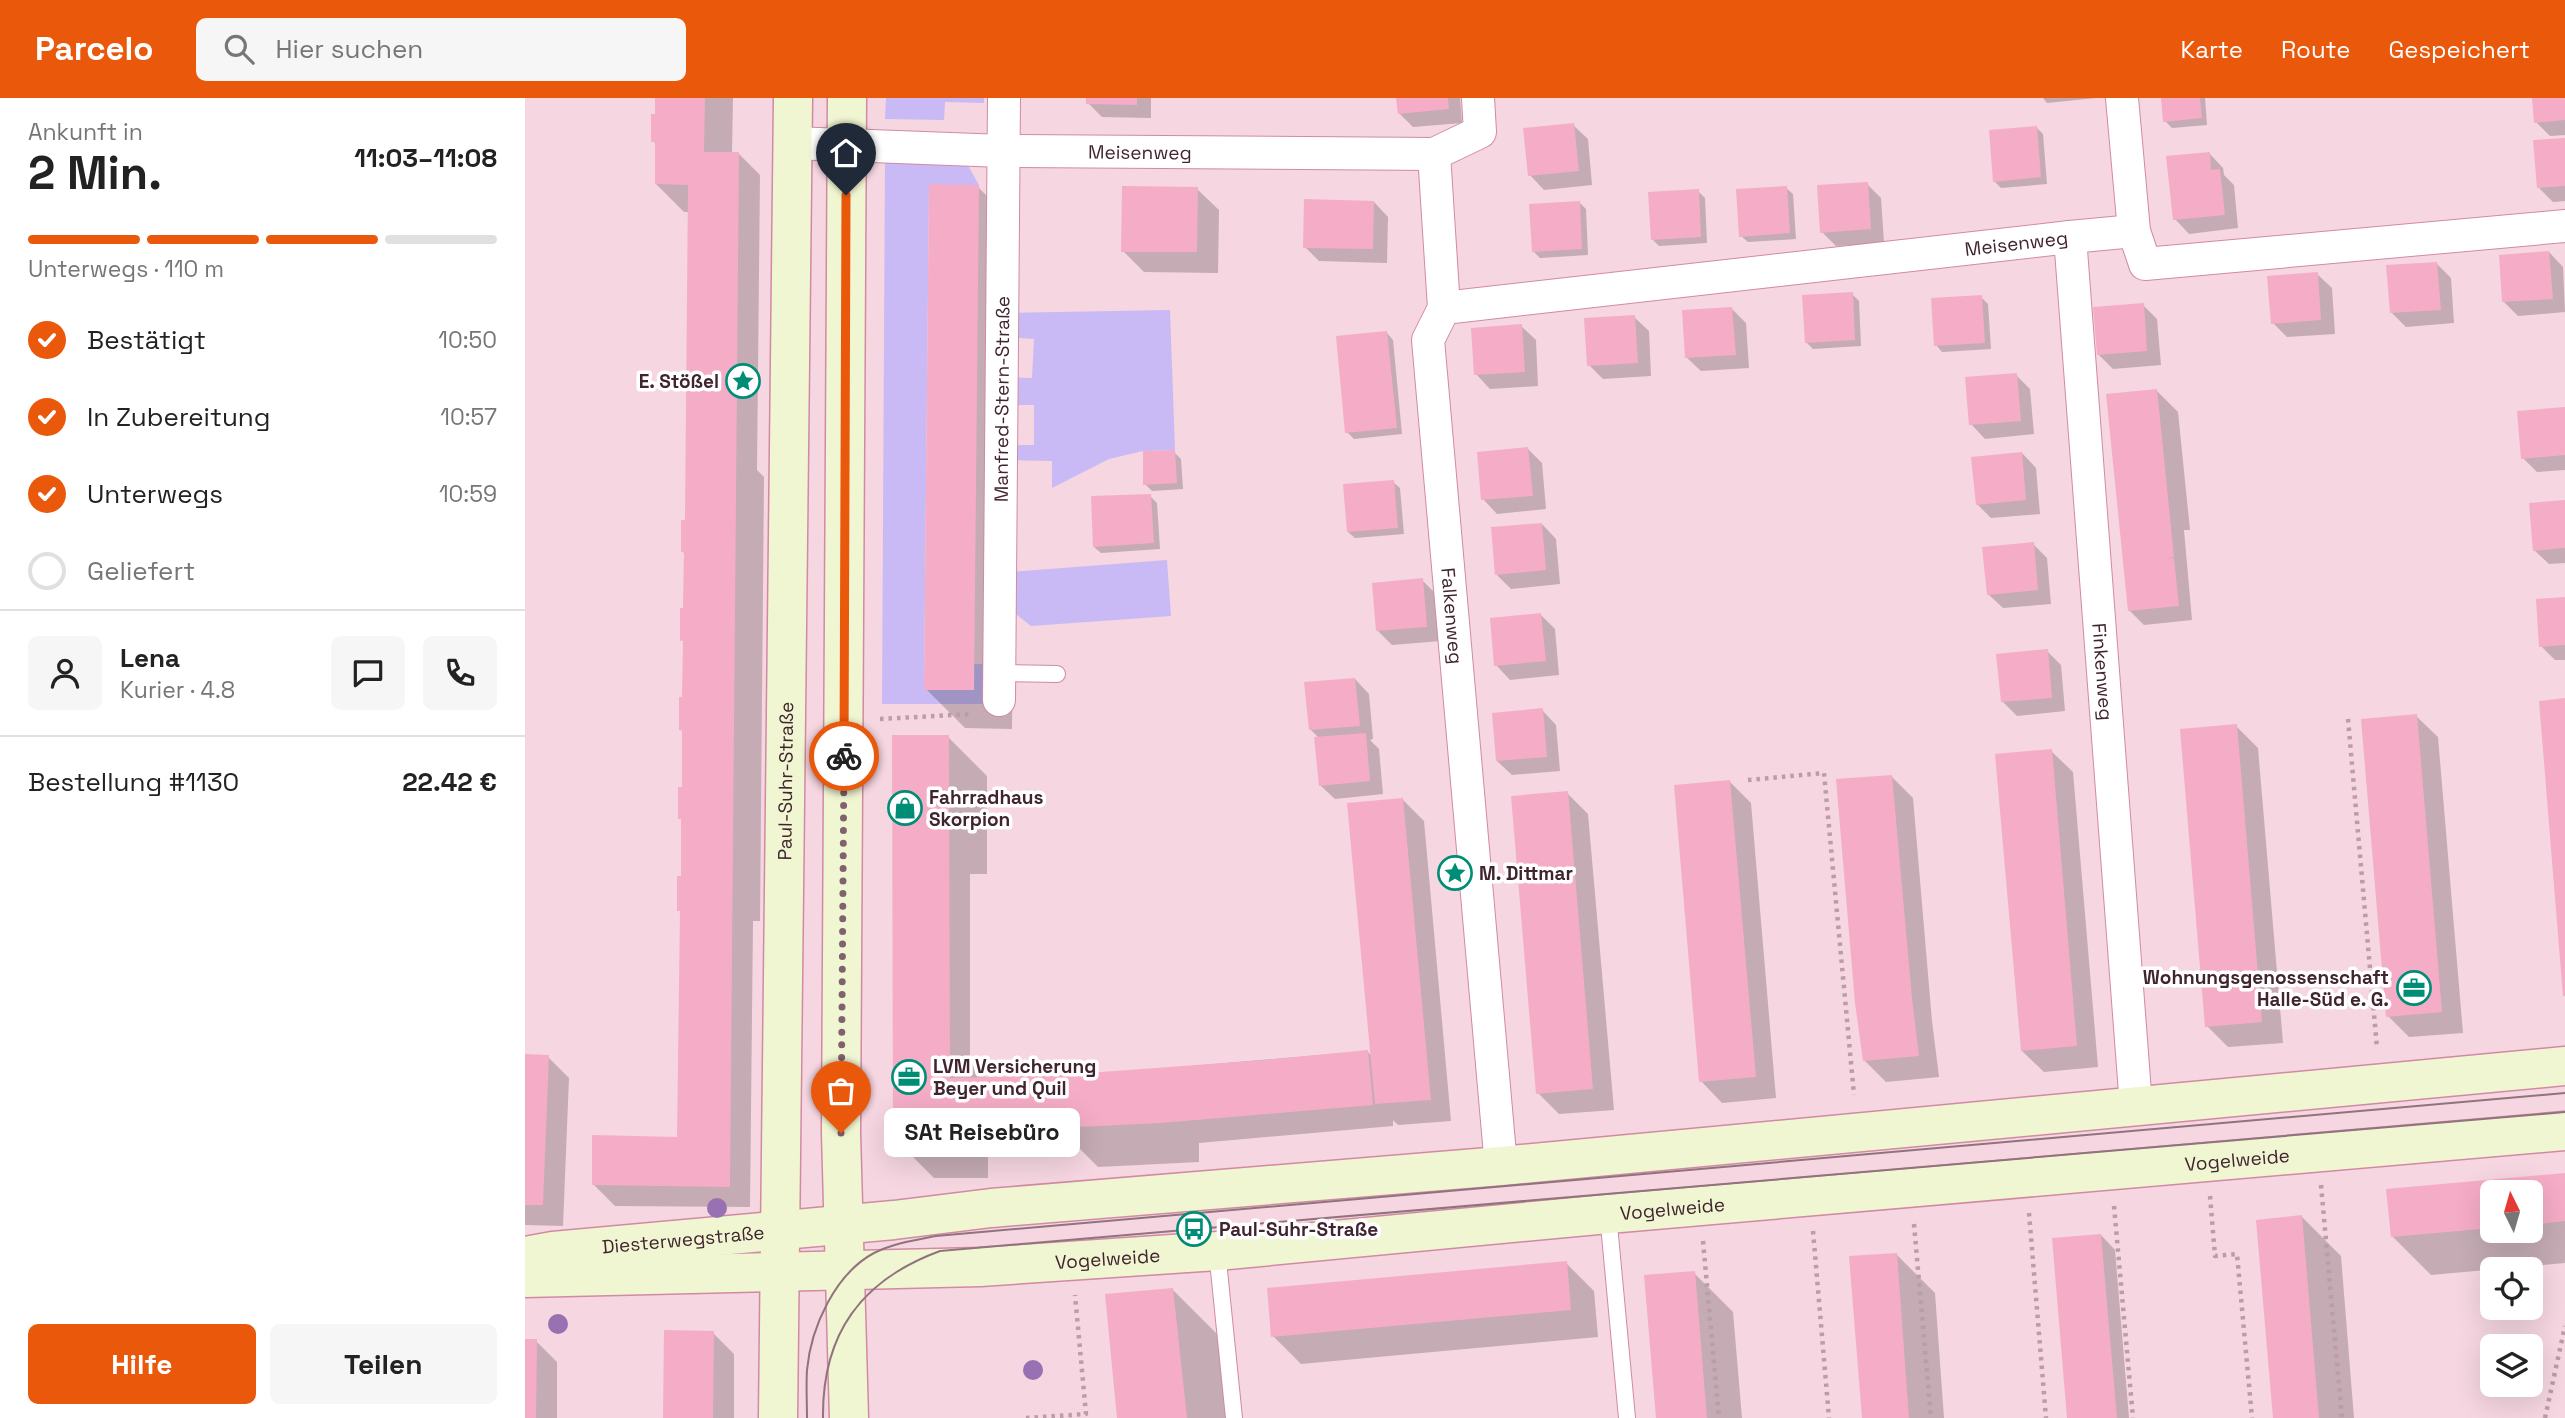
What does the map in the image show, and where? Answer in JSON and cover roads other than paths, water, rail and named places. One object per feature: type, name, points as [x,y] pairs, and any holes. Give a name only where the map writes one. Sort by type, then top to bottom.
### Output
[{"type":"street","name":"Paul-Suhr-Straße","points":[[778,1418],[793,98]]},
{"type":"street","points":[[847,98],[841,1133],[849,1418]]},
{"type":"street","name":"Manfred-Stern-Straße","points":[[999,687],[1004,98]]},
{"type":"street","points":[[1444,308],[1434,154],[1480,132],[1478,98]]},
{"type":"street","points":[[2122,98],[2134,231],[2145,264],[2565,226]]},
{"type":"street","points":[[792,144],[846,146]]},
{"type":"street","name":"Meisenweg","points":[[846,146],[1003,151],[1434,154]]},
{"type":"street","name":"Meisenweg","points":[[1444,308],[2134,231]]},
{"type":"street","name":"Finkenweg","points":[[2070,237],[2136,1106]]},
{"type":"street","name":"Falkenweg","points":[[1444,308],[1428,340],[1501,1166]]},
{"type":"street","points":[[843,1225],[991,1208],[1501,1166],[2565,1066]]},
{"type":"street","name":"Vogelweide","points":[[779,1273],[980,1267],[1217,1251],[1608,1213],[2565,1131]]},
{"type":"street","name":"Diesterwegstraße","points":[[525,1256],[552,1251],[843,1225]]},
{"type":"street","name":"Diesterwegstraße","points":[[525,1278],[779,1273]]},
{"type":"lane","points":[[999,687],[1057,674]]},
{"type":"lane","points":[[1608,1213],[1627,1418]]},
{"type":"lane","points":[[1217,1251],[1234,1418]]},
{"type":"tram line","points":[[807,1418],[809,1353],[827,1303],[837,1288],[860,1262],[874,1253],[897,1244],[936,1236],[2565,1093]]},
{"type":"tram line","points":[[823,1418],[830,1361],[851,1314],[868,1294],[888,1278],[912,1263],[940,1251],[2565,1112]]},
{"type":"place","name":"E. Stößel","points":[[743,381]]},
{"type":"place","name":"Fahrradhaus Skorpion","points":[[905,808]]},
{"type":"place","name":"M. Dittmar","points":[[1455,873]]},
{"type":"place","name":"Wohnungsgenossenschaft Halle-Süd e. G.","points":[[2414,988]]},
{"type":"place","name":"LVM Versicherung Beyer und Quil","points":[[909,1077]]},
{"type":"place","name":"SAt Reisebüro","points":[[841,1133]]},
{"type":"place","name":"Paul-Suhr-Straße","points":[[1194,1229]]}]
